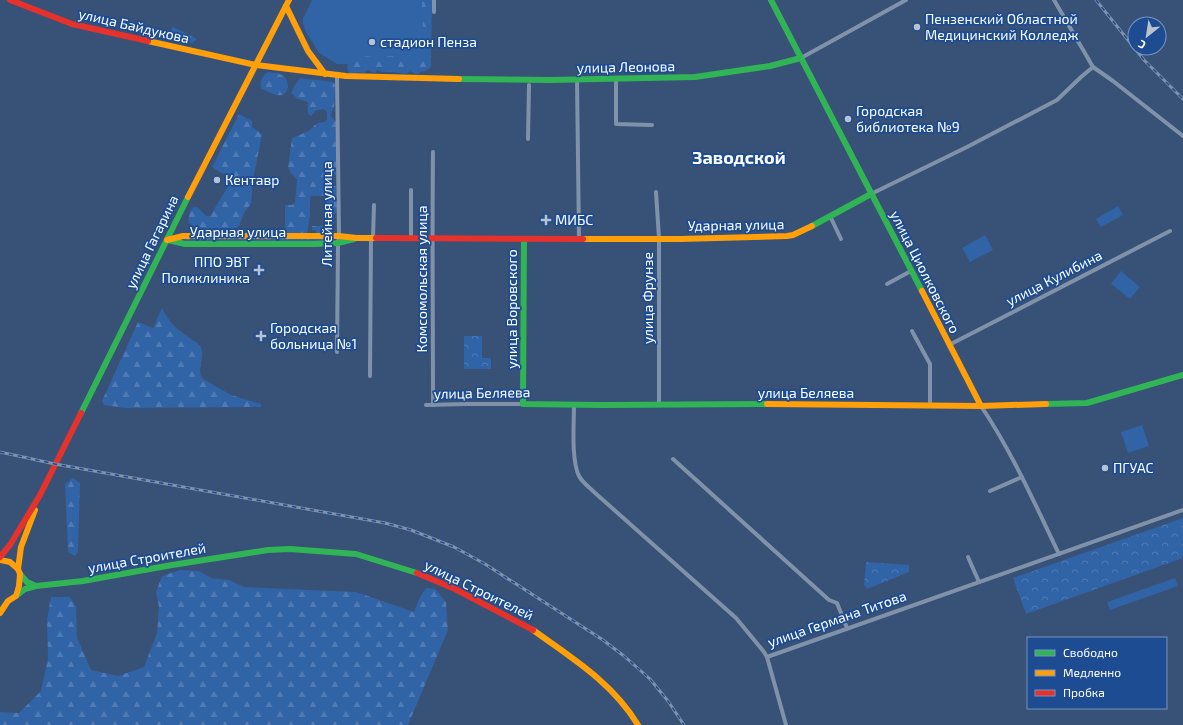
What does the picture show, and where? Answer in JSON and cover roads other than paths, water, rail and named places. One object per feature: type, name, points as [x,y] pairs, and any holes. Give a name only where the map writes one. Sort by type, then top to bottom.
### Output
[{"type":"main road","name":"улица Байдукова","points":[[10,0],[72,24],[239,62],[327,75]]},
{"type":"main road","name":"улица Гагарина","points":[[40,495],[204,164],[289,0]]},
{"type":"main road","name":"улица Циолковского","points":[[771,0],[981,406]]},
{"type":"main road","points":[[286,6],[308,51],[327,75]]},
{"type":"main road","name":"улица Леонова","points":[[327,75],[466,79],[616,79],[696,77],[770,66],[801,58]]},
{"type":"main road","name":"Ударная улица","points":[[179,240],[183,236],[579,239],[787,236],[802,231],[872,194]]},
{"type":"main road","name":"Ударная улица","points":[[167,240],[179,240],[185,244],[313,244],[338,243],[357,238]]},
{"type":"main road","name":"улица Воровского","points":[[523,404],[524,238]]},
{"type":"main road","name":"улица Беляева","points":[[523,404],[981,406],[1087,403],[1183,375]]},
{"type":"main road","points":[[36,586],[27,582],[12,563],[0,558],[10,545],[40,495]]},
{"type":"main road","points":[[16,596],[19,586],[21,547],[40,495]]},
{"type":"main road","name":"улица Строителей","points":[[0,613],[8,602],[25,589],[36,586],[83,581],[268,550],[290,549],[356,554],[422,575],[455,589],[531,629],[584,666],[608,686],[629,710],[638,725]]},
{"type":"main road","points":[[0,602],[8,602]]},
{"type":"street","points":[[434,0],[434,12]]},
{"type":"street","name":"улица Леонова","points":[[801,58],[906,0]]},
{"type":"street","points":[[1054,0],[1093,67],[1183,136]]},
{"type":"street","name":"Ударная улица","points":[[872,194],[1057,100],[1093,67]]},
{"type":"street","name":"Литейная улица","points":[[337,76],[339,236],[337,352]]},
{"type":"street","points":[[577,79],[579,239]]},
{"type":"street","points":[[616,79],[616,124],[652,124]]},
{"type":"street","points":[[528,138],[530,85]]},
{"type":"street","name":"Комсомольская улица","points":[[432,152],[434,405]]},
{"type":"street","points":[[411,190],[411,238]]},
{"type":"street","name":"улица Фрунзе","points":[[656,192],[659,238],[659,404]]},
{"type":"street","points":[[370,376],[372,238],[374,205]]},
{"type":"street","points":[[830,216],[841,239]]},
{"type":"street","name":"улица Кулибина","points":[[949,345],[1170,231]]},
{"type":"street","points":[[887,284],[911,271]]},
{"type":"street","points":[[912,331],[930,364],[930,405]]},
{"type":"street","name":"улица Беляева","points":[[426,405],[523,404]]},
{"type":"street","name":"улица Германа Титова","points":[[574,404],[575,462],[579,476],[594,492],[736,618],[767,657],[1183,510]]},
{"type":"street","name":"улица Циолковского","points":[[981,406],[991,420],[1022,477],[1059,554]]},
{"type":"street","points":[[673,459],[829,600],[837,603],[847,628]]},
{"type":"street","points":[[990,491],[1022,477]]},
{"type":"street","points":[[968,557],[979,582]]},
{"type":"street","points":[[767,657],[786,725]]},
{"type":"railway","points":[[1096,0],[1144,60],[1183,99]]},
{"type":"railway","points":[[0,452],[55,464],[385,523],[411,530],[454,547],[485,564],[603,640],[624,656],[650,679],[668,701],[684,725]]},
{"type":"place","name":"Пензенский Областной Медицинский Колледж","points":[[917,27]]},
{"type":"place","name":"стадион Пенза","points":[[372,42]]},
{"type":"place","name":"Городская библиотека №9","points":[[848,119]]},
{"type":"place","name":"Кентавр","points":[[217,180]]},
{"type":"place","name":"МИБС","points":[[546,220]]},
{"type":"place","name":"ППО ЭВТ Поликлиника","points":[[259,270]]},
{"type":"place","name":"Городская больница №1","points":[[261,336]]},
{"type":"place","name":"ПГУАС","points":[[1105,468]]},
{"type":"district","name":"Заводской","points":[[739,158]]}]
